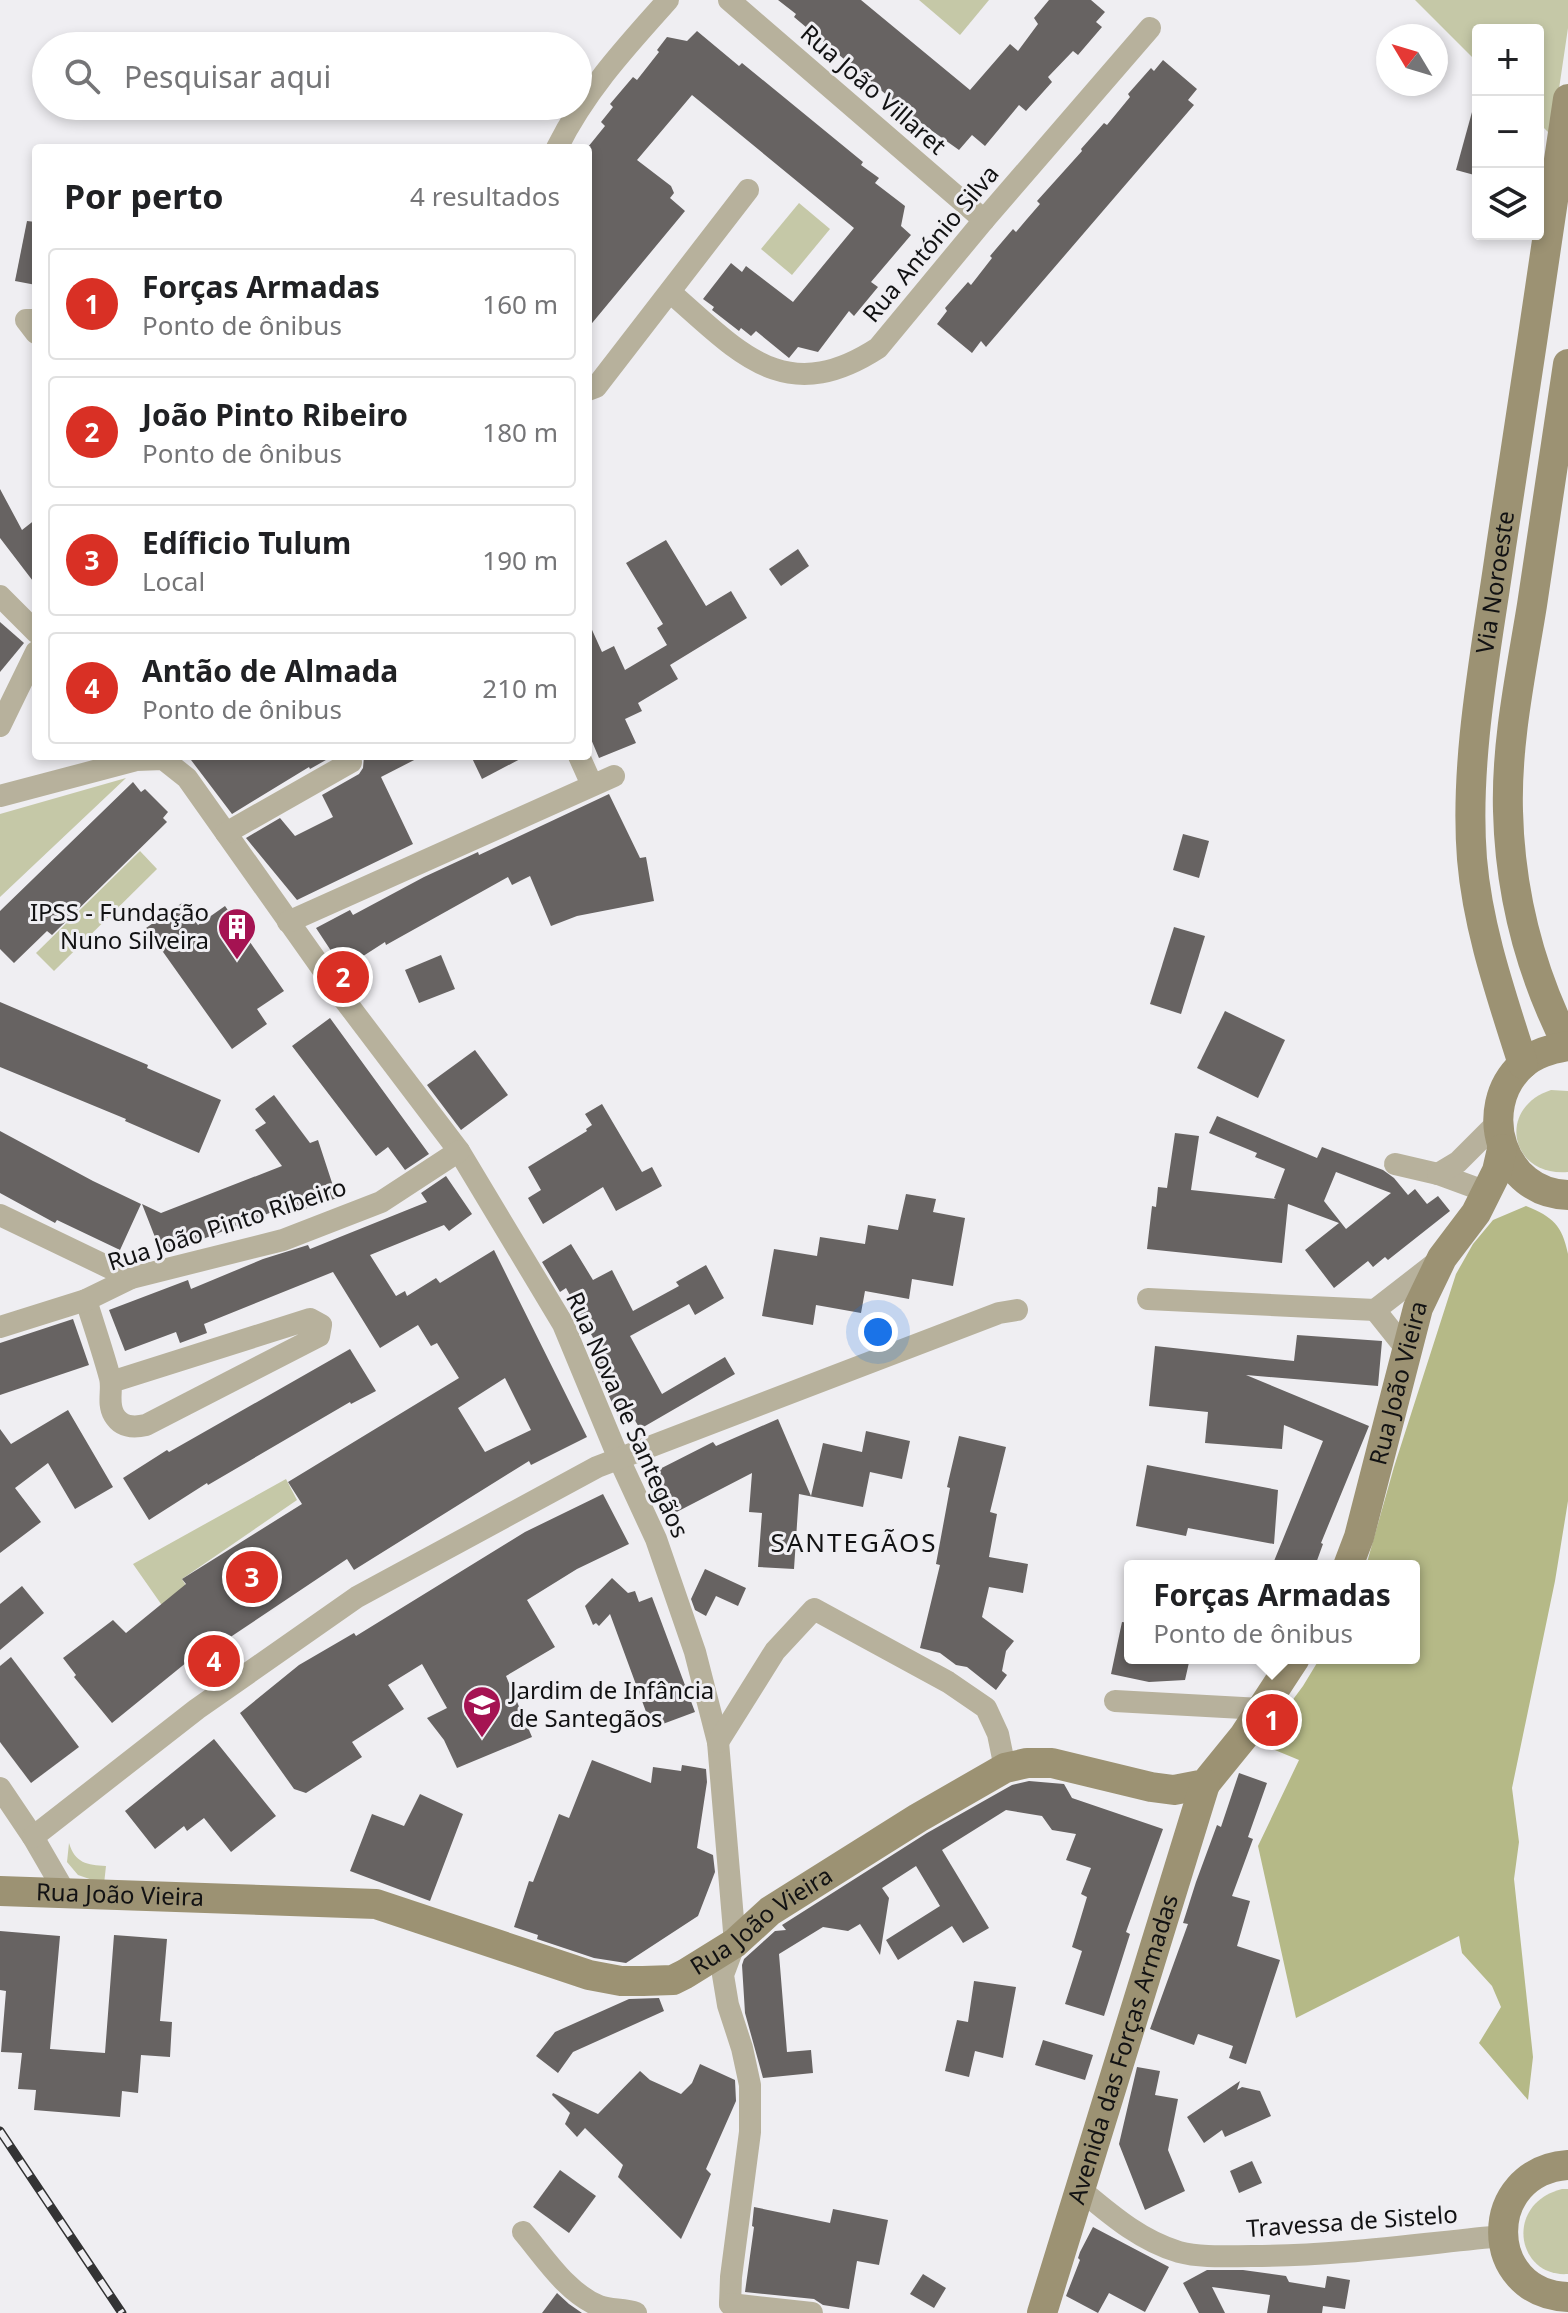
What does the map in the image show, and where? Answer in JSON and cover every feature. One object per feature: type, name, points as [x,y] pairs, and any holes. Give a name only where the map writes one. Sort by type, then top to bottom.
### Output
[{"type":"street","points":[[592,88],[609,65],[668,0]]},
{"type":"street","name":"Rua João Villaret","points":[[729,0],[984,220]]},
{"type":"street","name":"Rua António Silva","points":[[670,292],[739,353],[777,371],[822,371],[854,361],[878,348],[1150,28]]},
{"type":"street","name":"Via Noroeste","points":[[1523,1064],[1481,921],[1472,859],[1471,795],[1480,690],[1568,99]]},
{"type":"street","points":[[559,144],[571,120]]},
{"type":"street","points":[[592,388],[748,190]]},
{"type":"street","name":"Via Noroeste","points":[[1568,364],[1512,734],[1508,810],[1515,890],[1525,942],[1551,1015],[1568,1046]]},
{"type":"street","points":[[0,596],[32,628]]},
{"type":"street","points":[[0,726],[32,660]]},
{"type":"street","name":"Rua Nova de Santegãos","points":[[0,796],[136,760]]},
{"type":"street","name":"Rua Nova de Santegãos","points":[[164,760],[187,778],[288,922],[459,1151],[563,1324],[656,1539],[695,1652],[718,1742],[735,1943]]},
{"type":"street","points":[[581,760],[592,785]]},
{"type":"street","points":[[226,833],[351,762]]},
{"type":"street","points":[[288,922],[614,776]]},
{"type":"street","points":[[1523,1064],[1544,1051],[1568,1046]]},
{"type":"street","name":"Rua João Vieira","points":[[1350,1560],[1359,1537],[1418,1308],[1442,1258],[1482,1203],[1497,1171],[1500,1136],[1498,1106],[1507,1083],[1523,1064]]},
{"type":"street","points":[[1438,1174],[1500,1136],[1519,1174],[1554,1192]]},
{"type":"street","name":"Rua João Pinto Ribeiro","points":[[0,1327],[86,1300],[131,1278],[283,1240],[381,1202],[459,1151]]},
{"type":"street","points":[[1395,1164],[1438,1174],[1482,1203]]},
{"type":"street","name":"Rua João Vieira","points":[[1482,1203],[1521,1188],[1554,1192]]},
{"type":"street","points":[[0,1215],[131,1278]]},
{"type":"street","points":[[1148,1299],[1375,1310],[1442,1258]]},
{"type":"street","points":[[86,1300],[111,1382],[113,1414],[122,1423],[134,1428],[319,1336],[321,1325],[310,1319],[111,1382]]},
{"type":"street","points":[[33,1837],[197,1709],[357,1597],[597,1467],[999,1313],[1017,1310]]},
{"type":"street","points":[[1375,1310],[1407,1350]]},
{"type":"street","points":[[718,1742],[775,1651],[814,1609],[948,1682],[986,1708],[998,1734],[1005,1768]]},
{"type":"street","points":[[1205,1784],[1225,1762],[1291,1664]]},
{"type":"street","points":[[1115,1701],[1261,1709]]},
{"type":"street","name":"Rua João Vieira","points":[[0,1891],[376,1904],[589,1975],[621,1981],[673,1980],[735,1943],[770,1911],[929,1811],[1005,1768],[1027,1763],[1052,1763],[1151,1787],[1174,1790],[1205,1784]]},
{"type":"street","name":"Avenida das Forças Armadas","points":[[1042,2313],[1205,1784]]},
{"type":"street","points":[[0,1788],[66,1894]]},
{"type":"street","points":[[735,1943],[723,1975],[731,2018],[748,2074],[750,2132],[731,2277],[723,2308],[812,2313]]},
{"type":"street","points":[[1568,2165],[1554,2165],[1537,2172],[1521,2184],[1510,2199],[1503,2217],[1502,2236],[1507,2257],[1519,2275],[1535,2289],[1556,2297],[1568,2297]]},
{"type":"street","name":"Travessa de Sistelo","points":[[1081,2190],[1122,2224],[1181,2253],[1306,2256],[1502,2236]]},
{"type":"street","points":[[523,2232],[583,2298],[603,2308],[625,2308],[636,2313]]},
{"type":"green space","points":[[919,0],[989,0],[960,35]]},
{"type":"green space","points":[[1415,0],[1568,0],[1568,28],[1552,136],[1544,128],[1544,24],[1472,24],[1472,57],[1448,33],[1448,24],[1439,24]]},
{"type":"green space","points":[[799,203],[830,229],[792,275],[761,249]]},
{"type":"green space","points":[[126,778],[0,897],[0,814]]},
{"type":"green space","points":[[140,851],[157,869],[54,971],[36,953]]},
{"type":"green space","points":[[1551,1090],[1568,1091],[1568,1172],[1548,1171],[1533,1164],[1517,1140],[1517,1125],[1522,1111],[1534,1099]]},
{"type":"green space","points":[[1526,1206],[1555,1223],[1568,1254],[1568,1501],[1555,1581],[1512,1788],[1519,1842],[1514,1879],[1533,2057],[1528,2100],[1479,2043],[1501,2007],[1492,1986],[1462,1953],[1459,1936],[1296,2018],[1258,1846],[1299,1760],[1260,1744],[1316,1664],[1420,1664],[1420,1560],[1368,1560],[1456,1274],[1473,1244],[1493,1220]]},
{"type":"green space","points":[[286,1479],[297,1500],[182,1579],[223,1646],[201,1661],[133,1564]]},
{"type":"green space","points":[[69,1843],[78,1859],[106,1866],[104,1884],[78,1875],[67,1862]]},
{"type":"green space","points":[[1568,2189],[1568,2274],[1551,2272],[1537,2265],[1528,2253],[1524,2239],[1525,2224],[1531,2209],[1543,2197]]},
{"type":"building","points":[[778,0],[861,0],[970,90],[1010,44],[1018,51],[1038,24],[1034,18],[1049,0],[1091,0],[1105,12],[1096,22],[1102,27],[1078,55],[1073,51],[1048,77],[1052,82],[1026,111],[1019,105],[985,146],[972,135],[959,150],[914,118]]},
{"type":"building","points":[[697,31],[739,66],[742,63],[863,162],[861,165],[879,178],[875,183],[905,206],[901,226],[911,235],[871,282],[878,287],[854,316],[849,311],[818,352],[798,347],[789,358],[756,331],[751,336],[741,328],[739,331],[703,299],[731,263],[742,272],[746,266],[793,302],[854,228],[692,95],[637,160],[671,186],[674,193],[670,198],[685,211],[592,323],[590,144],[605,126],[601,122],[613,107],[610,104],[633,77],[637,80],[667,37],[687,41]]},
{"type":"building","points":[[1163,60],[1197,89],[1188,100],[1194,105],[986,347],[981,341],[972,353],[937,324],[947,311],[945,308],[968,282],[971,285],[992,258],[990,256],[1040,204],[1037,201],[1081,149],[1104,123],[1107,125],[1151,68],[1154,71]]},
{"type":"building","points":[[1472,112],[1472,174],[1456,170]]},
{"type":"building","points":[[27,221],[32,222],[32,284],[15,281]]},
{"type":"building","points":[[0,489],[22,530],[32,522],[32,580],[0,538]]},
{"type":"building","points":[[666,540],[706,606],[731,591],[747,618],[670,665],[678,679],[638,703],[642,711],[625,719],[636,743],[599,758],[592,741],[592,630],[602,652],[614,646],[625,670],[667,645],[657,628],[663,624],[626,563]]},
{"type":"building","points":[[798,549],[809,566],[781,586],[769,569]]},
{"type":"building","points":[[0,622],[24,643],[0,672]]},
{"type":"building","points":[[191,760],[326,760],[309,767],[232,814]]},
{"type":"building","points":[[364,760],[414,760],[381,777],[413,844],[297,900],[246,838],[280,818],[295,836],[333,817],[322,795],[359,774]]},
{"type":"building","points":[[473,760],[518,760],[482,779]]},
{"type":"building","points":[[133,782],[141,792],[145,789],[168,812],[163,818],[167,822],[52,935],[47,931],[14,963],[0,949],[0,911]]},
{"type":"building","points":[[609,794],[640,858],[646,857],[654,901],[577,916],[551,926],[530,876],[512,885],[508,877],[386,945],[385,942],[343,969],[316,928],[350,910],[353,915],[424,877],[478,852],[479,855]]},
{"type":"building","points":[[1183,834],[1209,841],[1199,878],[1173,870]]},
{"type":"building","points":[[182,903],[198,925],[225,906],[284,991],[257,1009],[267,1024],[232,1049],[146,928]]},
{"type":"building","points":[[1174,927],[1205,936],[1181,1014],[1150,1004]]},
{"type":"building","points":[[441,955],[455,989],[419,1003],[405,970]]},
{"type":"building","points":[[0,1002],[148,1065],[147,1068],[221,1100],[199,1153],[0,1067]]},
{"type":"building","points":[[1225,1011],[1285,1040],[1258,1098],[1197,1068]]},
{"type":"building","points":[[330,1018],[429,1154],[405,1170],[388,1147],[376,1156],[292,1046]]},
{"type":"building","points":[[475,1050],[508,1095],[461,1130],[427,1085]]},
{"type":"building","points":[[274,1095],[310,1143],[318,1140],[337,1198],[287,1215],[285,1207],[162,1255],[142,1204],[161,1213],[282,1166],[255,1130],[266,1123],[255,1109]]},
{"type":"building","points":[[602,1104],[642,1172],[652,1167],[662,1186],[616,1211],[603,1187],[543,1224],[528,1198],[541,1190],[528,1167],[587,1131],[592,1125],[585,1114]]},
{"type":"building","points":[[1217,1116],[1317,1158],[1322,1147],[1383,1170],[1408,1195],[1415,1189],[1427,1204],[1438,1196],[1450,1211],[1388,1260],[1385,1257],[1373,1267],[1368,1261],[1334,1288],[1305,1250],[1339,1223],[1288,1204],[1282,1263],[1147,1249],[1152,1206],[1156,1207],[1158,1187],[1167,1188],[1175,1133],[1199,1136],[1191,1190],[1276,1199],[1285,1169],[1255,1157],[1257,1153],[1209,1133]],"holes":[[[1336,1172],[1391,1193],[1346,1229],[1324,1201]]]},
{"type":"building","points":[[0,1131],[141,1204],[120,1250],[57,1220],[55,1223],[0,1193]]},
{"type":"building","points":[[446,1176],[472,1214],[449,1231],[444,1225],[370,1255],[396,1296],[405,1291],[407,1296],[436,1278],[440,1283],[494,1250],[587,1437],[531,1465],[529,1461],[354,1570],[347,1559],[223,1642],[219,1636],[112,1723],[74,1677],[76,1675],[63,1658],[113,1620],[126,1633],[186,1584],[182,1579],[302,1504],[288,1482],[459,1378],[437,1343],[431,1346],[418,1325],[380,1348],[333,1272],[204,1324],[207,1333],[180,1343],[176,1332],[125,1351],[109,1310],[188,1280],[191,1289],[263,1259],[308,1245],[310,1249],[427,1202],[421,1193]],"holes":[[[505,1378],[531,1430],[485,1452],[458,1408]]]},
{"type":"building","points":[[906,1194],[936,1199],[933,1212],[965,1218],[953,1286],[912,1279],[909,1299],[865,1291],[861,1313],[816,1305],[813,1325],[762,1316],[774,1249],[817,1256],[820,1237],[865,1244],[868,1225],[898,1230]]},
{"type":"building","points":[[571,1244],[593,1280],[612,1270],[633,1311],[679,1286],[676,1282],[706,1265],[724,1298],[695,1315],[689,1304],[630,1336],[662,1394],[725,1357],[735,1374],[640,1429],[629,1410],[618,1416],[594,1363],[604,1358],[566,1288],[560,1292],[542,1262]]},
{"type":"building","points":[[73,1319],[89,1365],[0,1395],[0,1343]]},
{"type":"building","points":[[1297,1335],[1382,1341],[1378,1386],[1246,1375],[1369,1426],[1321,1543],[1317,1560],[1274,1560],[1323,1441],[1284,1425],[1282,1449],[1205,1443],[1208,1412],[1149,1406],[1155,1346],[1294,1361]]},
{"type":"building","points":[[350,1349],[376,1391],[350,1402],[207,1483],[149,1520],[123,1478],[167,1450],[169,1452]]},
{"type":"building","points":[[68,1410],[113,1487],[75,1509],[48,1463],[15,1488],[41,1522],[0,1553],[0,1429],[11,1444]]},
{"type":"building","points":[[778,1419],[811,1496],[823,1443],[862,1452],[866,1431],[910,1441],[902,1479],[870,1472],[863,1507],[799,1494],[794,1569],[758,1567],[762,1513],[749,1512],[752,1473],[665,1518],[644,1477],[713,1442],[716,1446]]},
{"type":"building","points":[[959,1436],[1006,1447],[990,1512],[997,1514],[989,1557],[1028,1564],[1023,1593],[989,1587],[982,1617],[1014,1641],[1006,1651],[1002,1671],[1007,1675],[996,1690],[967,1667],[956,1665],[940,1653],[920,1648],[940,1565],[936,1564],[950,1488],[947,1487]]},
{"type":"building","points":[[1147,1465],[1278,1490],[1274,1544],[1188,1528],[1186,1536],[1136,1526]]},
{"type":"building","points":[[603,1494],[629,1544],[577,1569],[527,1600],[555,1647],[506,1676],[532,1737],[457,1768],[444,1740],[427,1718],[447,1708],[422,1664],[388,1685],[404,1709],[352,1742],[362,1757],[306,1793],[294,1789],[240,1713],[299,1665],[354,1633],[356,1636],[525,1532]]},
{"type":"building","points":[[705,1569],[746,1588],[738,1606],[716,1596],[706,1616],[695,1610],[691,1599]]},
{"type":"building","points":[[612,1578],[628,1593],[635,1591],[639,1602],[652,1597],[695,1712],[652,1728],[610,1614],[599,1626],[596,1623],[593,1625],[585,1606]]},
{"type":"building","points":[[22,1586],[44,1613],[0,1650],[0,1604]]},
{"type":"building","points":[[1122,1622],[1124,1664],[1189,1664],[1185,1680],[1149,1682],[1111,1674]]},
{"type":"building","points":[[11,1657],[79,1747],[31,1783],[0,1742],[0,1666]]},
{"type":"building","points":[[214,1739],[276,1816],[231,1852],[204,1818],[187,1831],[184,1826],[155,1849],[125,1811]]},
{"type":"building","points":[[592,1760],[651,1783],[653,1767],[681,1771],[682,1765],[706,1769],[707,1782],[697,1848],[713,1855],[715,1872],[698,1916],[626,1963],[594,1958],[537,1939],[538,1935],[514,1927],[529,1881],[533,1882],[559,1814],[569,1818]]},
{"type":"building","points":[[1239,1773],[1267,1783],[1248,1837],[1253,1839],[1232,1896],[1250,1901],[1237,1946],[1280,1960],[1246,2064],[1229,2058],[1233,2046],[1198,2034],[1194,2045],[1150,2029],[1188,1924],[1183,1923],[1196,1882],[1217,1825],[1221,1827]]},
{"type":"building","points":[[1029,1781],[1064,1784],[1072,1798],[1163,1829],[1126,1932],[1130,1934],[1104,2016],[1065,2004],[1082,1951],[1072,1947],[1087,1897],[1081,1894],[1091,1868],[1066,1860],[1076,1834],[1052,1830],[1042,1816],[1006,1810],[942,1850],[989,1928],[963,1943],[952,1926],[898,1960],[886,1940],[940,1906],[916,1866],[882,1888],[889,1898],[880,1955],[860,1924],[848,1931],[823,1927],[779,1954],[787,2052],[811,2050],[813,2073],[763,2078],[745,2013],[744,1959],[775,1931],[786,1930],[782,1925],[927,1833],[1012,1785]]},
{"type":"building","points":[[420,1794],[463,1814],[430,1901],[350,1871],[372,1814],[404,1826]]},
{"type":"building","points":[[0,1931],[60,1936],[50,2049],[105,2053],[114,1935],[167,1939],[160,2021],[172,2022],[170,2057],[141,2055],[138,2093],[122,2091],[120,2117],[34,2110],[36,2090],[18,2089],[22,2053],[1,2052],[6,1991],[0,1990]]},
{"type":"building","points":[[974,1981],[1016,1987],[1003,2058],[975,2051],[969,2077],[945,2071],[957,2020],[968,2022]]},
{"type":"building","points":[[659,1998],[664,2011],[573,2052],[558,2073],[536,2056],[555,2032],[629,1999]]},
{"type":"building","points":[[1043,2040],[1093,2055],[1085,2080],[1035,2065]]},
{"type":"building","points":[[700,2064],[735,2080],[736,2101],[706,2169],[711,2174],[681,2239],[618,2177],[623,2165],[585,2128],[577,2137],[565,2124],[570,2113],[552,2095],[598,2114],[640,2071],[650,2080],[681,2094],[692,2083]]},
{"type":"building","points":[[1137,2067],[1160,2071],[1155,2095],[1178,2099],[1168,2150],[1185,2191],[1145,2210],[1119,2144]]},
{"type":"building","points":[[1240,2081],[1237,2090],[1242,2087],[1260,2091],[1271,2116],[1225,2137],[1222,2130],[1204,2143],[1187,2117]]},
{"type":"building","points":[[1252,2161],[1262,2183],[1239,2193],[1230,2171]]},
{"type":"building","points":[[560,2170],[596,2196],[569,2233],[533,2207]]},
{"type":"building","points":[[754,2207],[830,2223],[833,2209],[888,2220],[879,2265],[857,2261],[849,2309],[823,2305],[814,2299],[745,2292]]},
{"type":"building","points":[[1093,2227],[1169,2267],[1145,2312],[1109,2293],[1098,2313],[1066,2296],[1080,2260],[1080,2252]]},
{"type":"building","points":[[1207,2270],[1243,2270],[1286,2276],[1289,2282],[1325,2288],[1327,2276],[1350,2280],[1345,2309],[1323,2306],[1322,2313],[1267,2313],[1270,2295],[1212,2287],[1225,2313],[1199,2313],[1183,2283]]},
{"type":"building","points":[[923,2274],[946,2288],[934,2308],[910,2294]]},
{"type":"building","points":[[557,2293],[569,2304],[582,2313],[542,2313]]},
{"type":"railway","points":[[0,2131],[122,2313]]},
{"type":"place","name":"IPSS - Fundação Nuno Silveira","points":[[237,961]]},
{"type":"place","name":"João Pinto Ribeiro","points":[[343,977]]},
{"type":"place","name":"Edíficio Tulum","points":[[252,1577]]},
{"type":"place","name":"Antão de Almada","points":[[214,1661]]},
{"type":"place","name":"Forças Armadas","points":[[1272,1720]]},
{"type":"place","name":"Jardim de Infância de Santegãos","points":[[482,1739]]},
{"type":"district","name":"SANTEGÃOS","points":[[854,1543]]}]
